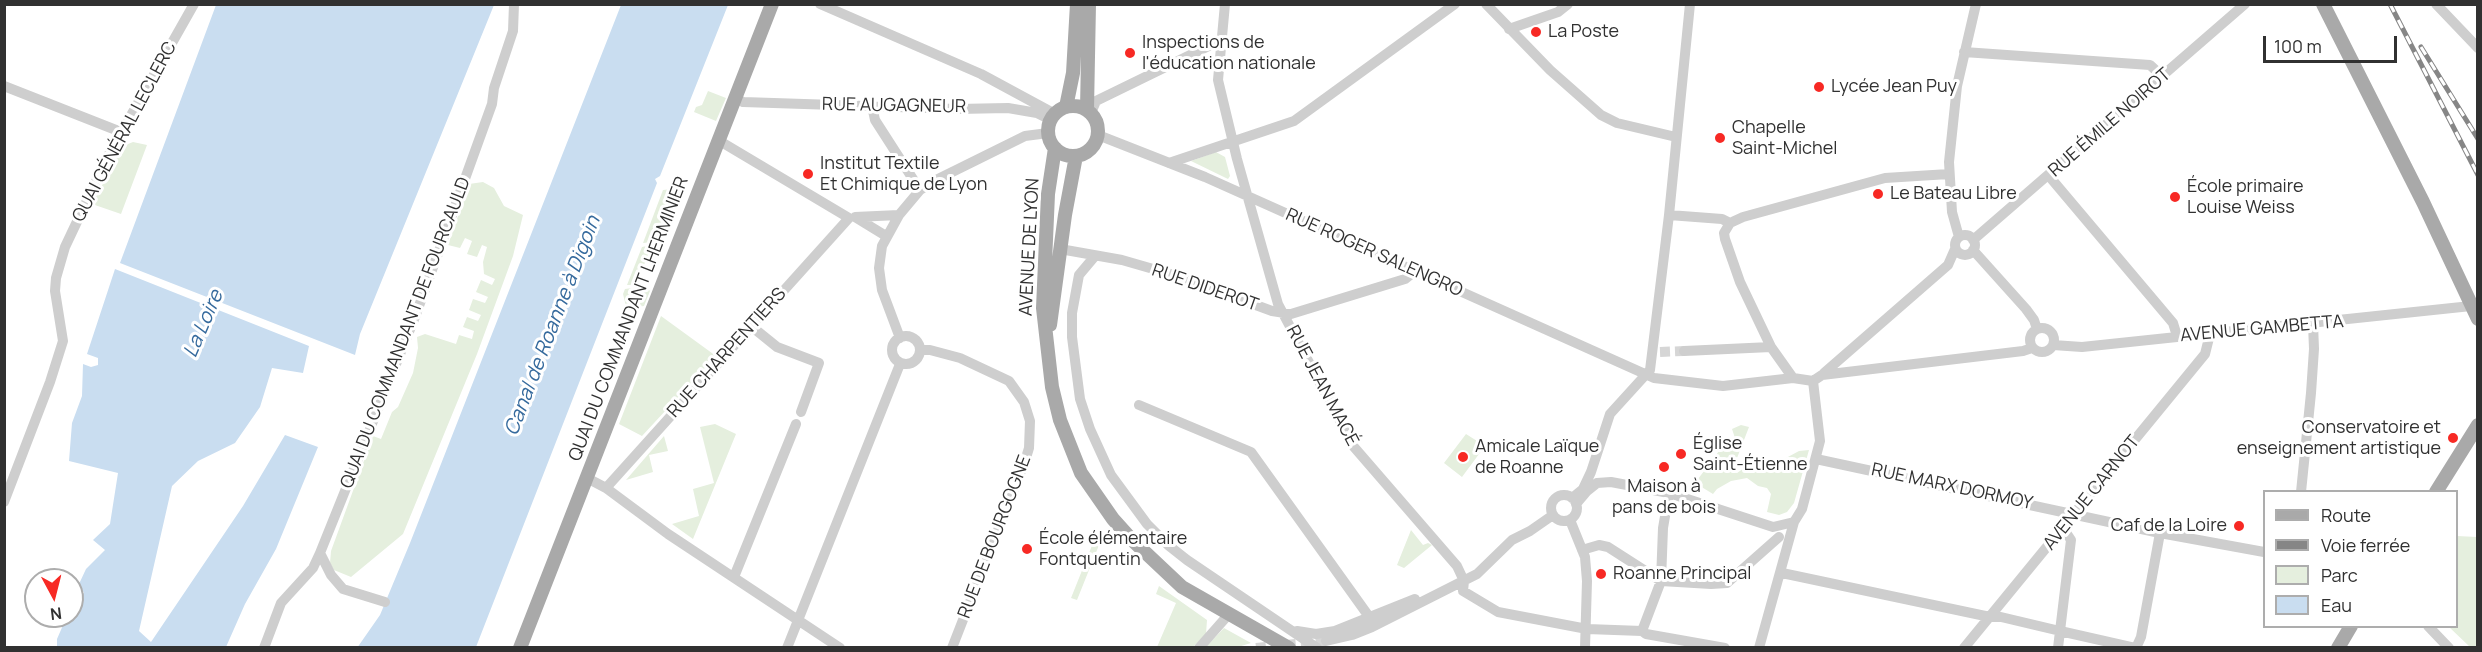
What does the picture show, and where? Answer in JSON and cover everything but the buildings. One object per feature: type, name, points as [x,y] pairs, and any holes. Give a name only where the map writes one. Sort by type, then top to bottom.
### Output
[{"type":"main road","name":"QUAI DU COMMANDANT LHERMINIER","points":[[520,648],[772,4]]},
{"type":"main road","points":[[1077,4],[1073,73],[1055,118],[1055,148],[1061,153],[1076,156],[1091,149],[1098,135],[1098,127],[1089,111],[1089,4]]},
{"type":"main road","points":[[2316,4],[2447,261],[2458,278]]},
{"type":"main road","points":[[2323,4],[2478,319]]},
{"type":"main road","points":[[1055,118],[1073,106],[1089,111]]},
{"type":"main road","name":"AVENUE DE LYON","points":[[1055,148],[1048,194],[1043,279],[1046,347],[1060,420],[1081,473],[1131,539],[1169,575],[1190,592],[1289,648]]},
{"type":"main road","name":"AVENUE DE LYON","points":[[1046,347],[1076,156]]},
{"type":"main road","points":[[2437,490],[2478,424]]},
{"type":"main road","points":[[2338,648],[2350,628]]},
{"type":"street","name":"QUAI GÉNÉRAL LECLERC","points":[[4,502],[50,382],[63,341],[55,291],[56,278],[65,247],[121,132],[194,4]]},
{"type":"street","name":"QUAI DU COMMANDANT DE FOURCAULD","points":[[264,648],[281,603],[313,567],[320,553],[415,317],[492,104],[494,88],[513,32],[514,4]]},
{"type":"street","points":[[820,4],[981,74],[1055,118],[920,190],[898,215],[886,236],[879,257],[880,280],[900,338]]},
{"type":"street","name":"RUE JEAN MACÉ","points":[[1225,4],[1218,80],[1237,159],[1282,313],[1354,447],[1457,566],[1463,586]]},
{"type":"street","points":[[1169,163],[1294,121],[1455,4]]},
{"type":"street","points":[[1486,4],[1550,70],[1601,115],[1617,123],[1676,136]]},
{"type":"street","points":[[1509,29],[1568,4]]},
{"type":"street","points":[[1574,501],[1591,472],[1610,414],[1647,375],[1656,352],[1690,4]]},
{"type":"street","points":[[1817,378],[1948,265],[1955,249],[1959,237],[1952,212],[1949,174],[1953,115],[1964,52],[1976,4]]},
{"type":"street","name":"RUE ÉMILE NOIROT","points":[[1973,245],[2244,4]]},
{"type":"street","points":[[2436,4],[2478,48]]},
{"type":"street","points":[[1089,111],[1096,101],[1221,40]]},
{"type":"street","points":[[1964,52],[2150,65],[2163,77]]},
{"type":"street","points":[[4,86],[121,132]]},
{"type":"street","name":"RUE AUGAGNEUR","points":[[735,98],[743,102],[957,109],[1008,108],[1055,118]]},
{"type":"street","points":[[872,106],[875,120],[920,190]]},
{"type":"street","name":"RUE ROGER SALENGRO","points":[[1098,135],[1248,196],[1647,375],[1723,386],[1793,378],[1817,378]]},
{"type":"street","points":[[718,140],[886,236]]},
{"type":"street","points":[[1793,378],[1771,347],[1740,282],[1726,245],[1724,233],[1730,223],[1743,217],[1885,178],[1949,174]]},
{"type":"street","points":[[2049,176],[2173,323],[2176,336]]},
{"type":"street","points":[[852,217],[898,215]]},
{"type":"street","points":[[1669,215],[1722,219],[1730,223]]},
{"type":"street","name":"RUE CHARPENTIERS","points":[[606,488],[852,217]]},
{"type":"street","points":[[1959,237],[1968,236],[2026,309],[2037,329]]},
{"type":"street","points":[[1955,249],[1962,255],[1969,255],[1973,245]]},
{"type":"street","name":"RUE DIDEROT","points":[[1060,249],[1122,260],[1162,271],[1272,311],[1292,314],[1405,279],[1415,271]]},
{"type":"street","points":[[1095,256],[1078,275],[1072,313],[1072,337],[1080,399],[1090,429],[1111,476],[1147,524],[1187,560],[1293,631],[1321,644],[1352,635],[1432,595]]},
{"type":"street","name":"AVENUE GAMBETTA","points":[[2053,345],[2082,346],[2471,306]]},
{"type":"street","points":[[2301,490],[2311,393],[2313,324]]},
{"type":"street","points":[[751,326],[777,347],[819,363],[801,412]]},
{"type":"street","points":[[2037,329],[2049,330],[2054,337],[2053,345],[2045,352],[2038,352],[2032,348],[2030,337],[2037,329]]},
{"type":"street","name":"AVENUE CARNOT","points":[[1964,648],[2205,354],[2210,334]]},
{"type":"street","points":[[900,338],[914,338],[920,350],[914,362],[900,364]]},
{"type":"street","points":[[900,338],[892,348],[894,357],[900,364]]},
{"type":"street","points":[[1684,351],[1771,347]]},
{"type":"street","points":[[1817,378],[2032,348]]},
{"type":"street","name":"RUE DE BOURGOGNE","points":[[920,350],[941,352],[975,364],[1009,381],[1024,402],[1030,421],[1029,448],[1017,484],[952,648]]},
{"type":"street","points":[[787,648],[900,364]]},
{"type":"street","points":[[1759,648],[1782,573],[1794,522],[1802,509],[1821,437],[1817,378]]},
{"type":"street","points":[[1139,405],[1251,452],[1370,618]]},
{"type":"street","points":[[734,577],[796,424]]},
{"type":"street","name":"RUE MARX DORMOY","points":[[1816,459],[2263,552]]},
{"type":"street","points":[[1591,472],[1597,483]]},
{"type":"street","points":[[587,478],[606,488],[840,648]]},
{"type":"street","points":[[1574,501],[1597,483],[1611,482],[1670,493],[1776,532],[1787,554]]},
{"type":"street","points":[[1642,631],[1661,581],[1665,516],[1670,493]]},
{"type":"street","points":[[1564,495],[1574,501],[1576,511],[1570,520],[1559,520],[1553,515],[1551,504],[1556,498],[1564,495]]},
{"type":"street","points":[[1293,631],[1325,633],[1350,627],[1405,601],[1463,586],[1512,540],[1553,515]]},
{"type":"street","points":[[1570,520],[1582,550],[1587,581],[1586,648]]},
{"type":"street","points":[[1582,550],[1599,545],[1608,548],[1661,581],[1726,583],[1776,532],[1794,522]]},
{"type":"street","points":[[2058,648],[2071,540],[2063,528]]},
{"type":"street","points":[[1782,573],[1990,617],[2001,617],[2136,648],[2141,637],[2160,532]]},
{"type":"street","points":[[320,553],[331,575],[344,589],[385,602]]},
{"type":"street","points":[[1463,586],[1498,612],[1587,629],[1642,631],[1646,634],[1725,648]]},
{"type":"street","points":[[1199,648],[1229,614]]},
{"type":"street","points":[[2429,628],[2450,648]]},
{"type":"green space","points":[[708,91],[726,98],[716,121],[694,112],[696,107],[702,105]]},
{"type":"green space","points":[[133,142],[147,145],[121,214],[92,204],[123,146]]},
{"type":"green space","points":[[1216,152],[1225,157],[1230,176],[1228,179],[1191,161]]},
{"type":"green space","points":[[483,182],[494,188],[504,206],[523,215],[513,256],[477,354],[403,534],[351,577],[334,570],[330,563],[331,551],[373,436],[381,439],[392,412],[398,407],[413,373],[418,348],[417,337],[425,334],[456,344],[459,335],[472,339],[474,331],[463,327],[467,317],[478,321],[481,315],[469,310],[473,299],[485,303],[488,297],[476,292],[481,280],[492,285],[495,279],[484,274],[483,262],[487,247],[482,245],[477,257],[467,254],[472,241],[465,238],[460,248],[448,245],[469,184]]},
{"type":"green space","points":[[672,189],[678,195],[677,198],[670,200],[653,242],[643,243],[663,190]]},
{"type":"green space","points":[[652,245],[636,285],[627,285],[642,247]]},
{"type":"green space","points":[[646,286],[650,291],[644,306],[631,308],[626,306],[623,294],[625,289]]},
{"type":"green space","points":[[661,316],[716,356],[642,436],[619,424]]},
{"type":"green space","points":[[715,424],[736,434],[693,539],[672,524],[699,516],[693,489],[714,483],[700,427]]},
{"type":"green space","points":[[1741,425],[1749,427],[1732,471],[1737,473],[1750,464],[1761,461],[1773,465],[1799,451],[1809,450],[1794,503],[1787,512],[1779,515],[1767,512],[1771,494],[1767,488],[1758,486],[1747,478],[1731,481],[1713,494],[1695,483],[1722,447],[1734,446],[1736,441],[1732,429]]},
{"type":"green space","name":"Amicale Laïque de Roanne","points":[[1466,434],[1485,446],[1462,477],[1444,463]]},
{"type":"green space","points":[[664,436],[668,451],[649,455],[653,472],[626,480]]},
{"type":"green space","points":[[1411,530],[1423,545],[1428,543],[1432,545],[1404,568],[1397,565]]},
{"type":"green space","points":[[2458,536],[2477,537],[2477,647],[2470,647],[2450,628],[2458,628]]},
{"type":"green space","points":[[1095,538],[1101,540],[1077,600],[1071,598]]},
{"type":"green space","points":[[1159,586],[1207,620],[1206,634],[1193,647],[1157,647],[1176,603],[1156,594]]},
{"type":"green space","points":[[1224,628],[1251,643],[1238,647],[1205,648]]},
{"type":"water","points":[[216,5],[494,5],[360,334],[355,355],[120,263]]},
{"type":"water","name":"Canal de Roanne à Digoin","points":[[621,5],[728,5],[660,176],[655,179],[657,183],[476,647],[357,648],[380,615],[410,543]]},
{"type":"water","name":"La Loire","points":[[115,269],[309,346],[303,373],[272,368],[260,407],[235,443],[198,461],[172,486],[139,631],[151,642],[243,506],[285,435],[318,447],[276,549],[245,604],[226,647],[57,647],[57,639],[62,628],[84,628],[84,573],[105,550],[93,540],[110,524],[118,473],[69,461],[72,423],[82,396],[83,364],[91,367],[98,365],[98,358],[87,354]]},
{"type":"tunnel","points":[[1660,352],[1684,351]]},
{"type":"tunnel","points":[[1256,648],[1326,641]]},
{"type":"railway","points":[[2390,4],[2478,175]]},
{"type":"railway","points":[[2421,47],[2478,139]]},
{"type":"place","name":"La Poste","points":[[1536,32]]},
{"type":"place","name":"Inspections de l'éducation nationale","points":[[1130,53]]},
{"type":"place","name":"Lycée Jean Puy","points":[[1819,87]]},
{"type":"place","name":"Chapelle Saint-Michel","points":[[1720,138]]},
{"type":"place","name":"Institut Textile Et Chimique de Lyon","points":[[808,174]]},
{"type":"place","name":"Le Bateau Libre","points":[[1878,194]]},
{"type":"place","name":"École primaire Louise Weiss","points":[[2175,197]]},
{"type":"place","name":"Conservatoire et enseignement artistique","points":[[2453,438]]},
{"type":"place","name":"Église Saint-Étienne","points":[[1681,454]]},
{"type":"place","name":"Amicale Laïque de Roanne","points":[[1463,457]]},
{"type":"place","name":"Maison à pans de bois","points":[[1664,467]]},
{"type":"place","name":"Caf de la Loire","points":[[2239,526]]},
{"type":"place","name":"École élémentaire Fontquentin","points":[[1027,549]]},
{"type":"place","name":"Roanne Principal","points":[[1601,574]]}]
